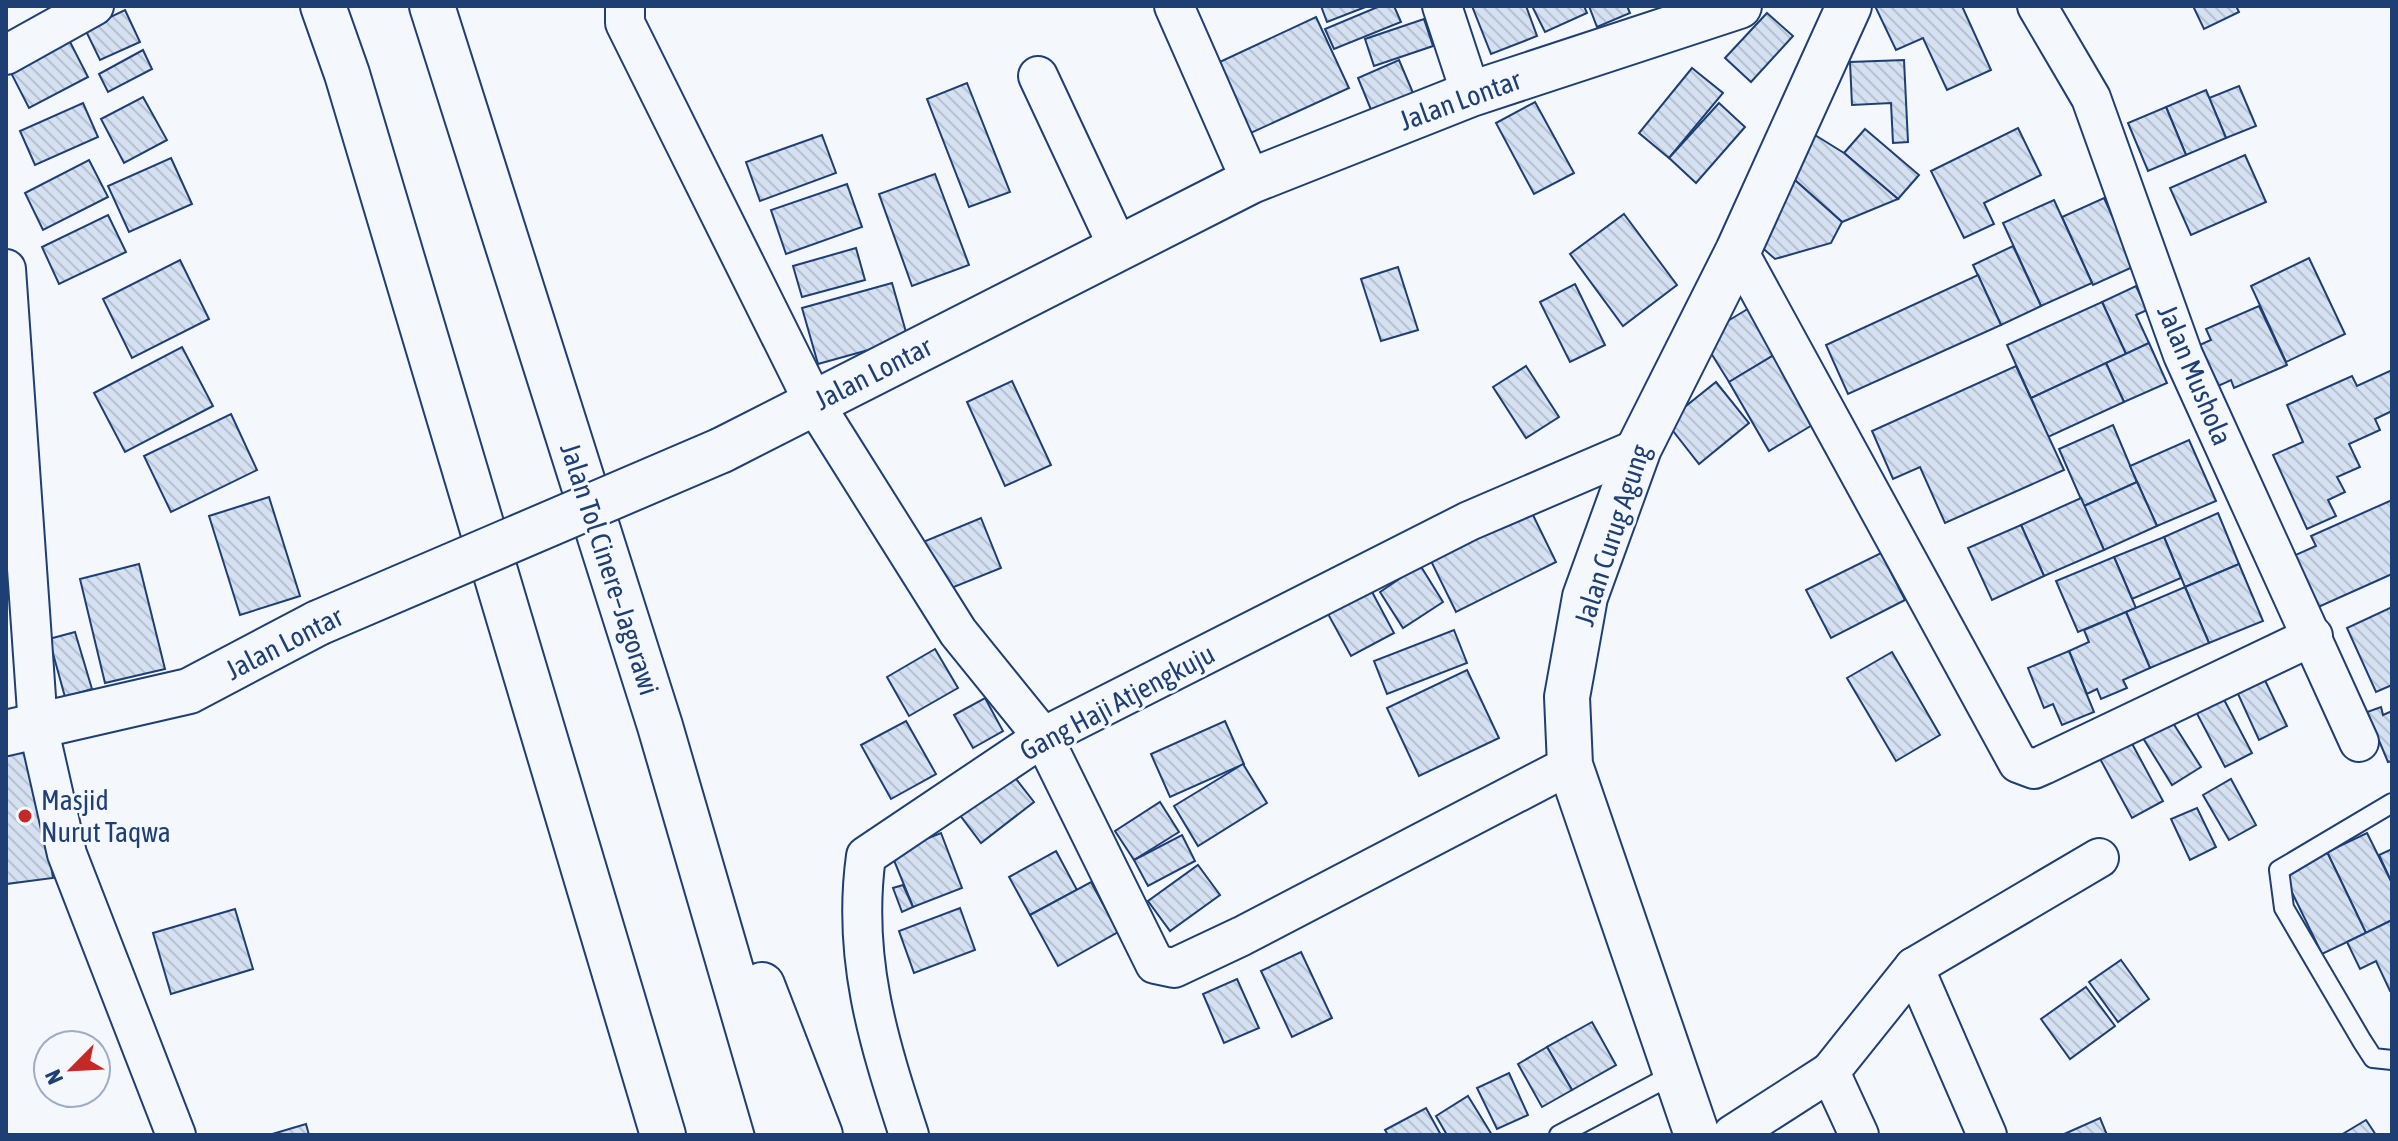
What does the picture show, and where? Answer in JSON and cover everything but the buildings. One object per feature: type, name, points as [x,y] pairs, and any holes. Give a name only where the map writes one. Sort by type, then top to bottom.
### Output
[{"type":"main road","points":[[323,6],[351,89],[663,1135]]},
{"type":"main road","name":"Jalan Tol Cinere–Jagorawi","points":[[432,6],[660,726],[779,1135]]},
{"type":"main road","name":"Jalan Lontar","points":[[22,729],[189,691],[318,623],[722,450],[1251,181],[1471,94],[1739,6]]},
{"type":"main road","name":"Jalan Curug Agung","points":[[1697,1135],[1570,765],[1567,697],[1585,597],[1639,448],[1738,251],[1849,6]]},
{"type":"main road","points":[[660,726],[820,1135]]},
{"type":"street","points":[[6,55],[94,6]]},
{"type":"street","points":[[625,6],[625,23],[814,403],[958,632],[1043,737],[1155,964],[1174,968],[1242,936],[1570,765]]},
{"type":"street","points":[[1174,6],[1251,181]]},
{"type":"street","points":[[1442,6],[1471,94]]},
{"type":"street","name":"Jalan Mushola","points":[[2037,6],[2091,98],[2183,355],[2359,742]]},
{"type":"street","points":[[1038,76],[1119,249]]},
{"type":"street","points":[[1738,251],[2018,763],[2026,768],[2043,765],[2313,636]]},
{"type":"street","points":[[6,269],[22,729],[176,1135]]},
{"type":"street","name":"Gang Haji Atjengkuju","points":[[909,1135],[865,980],[860,902],[866,856],[1043,737],[1469,521],[1639,448]]},
{"type":"street","points":[[1732,1135],[1830,1072],[1914,967],[2099,858]]},
{"type":"street","points":[[1914,967],[1987,1135]]},
{"type":"street","points":[[1830,1072],[1859,1135]]},
{"type":"lane","points":[[2392,803],[2279,870],[2284,908],[2362,1041],[2373,1058],[2392,1061]]},
{"type":"lane","points":[[1559,1135],[1674,1074]]},
{"type":"place","name":"Masjid Nurut Taqwa","points":[[25,816]]}]
